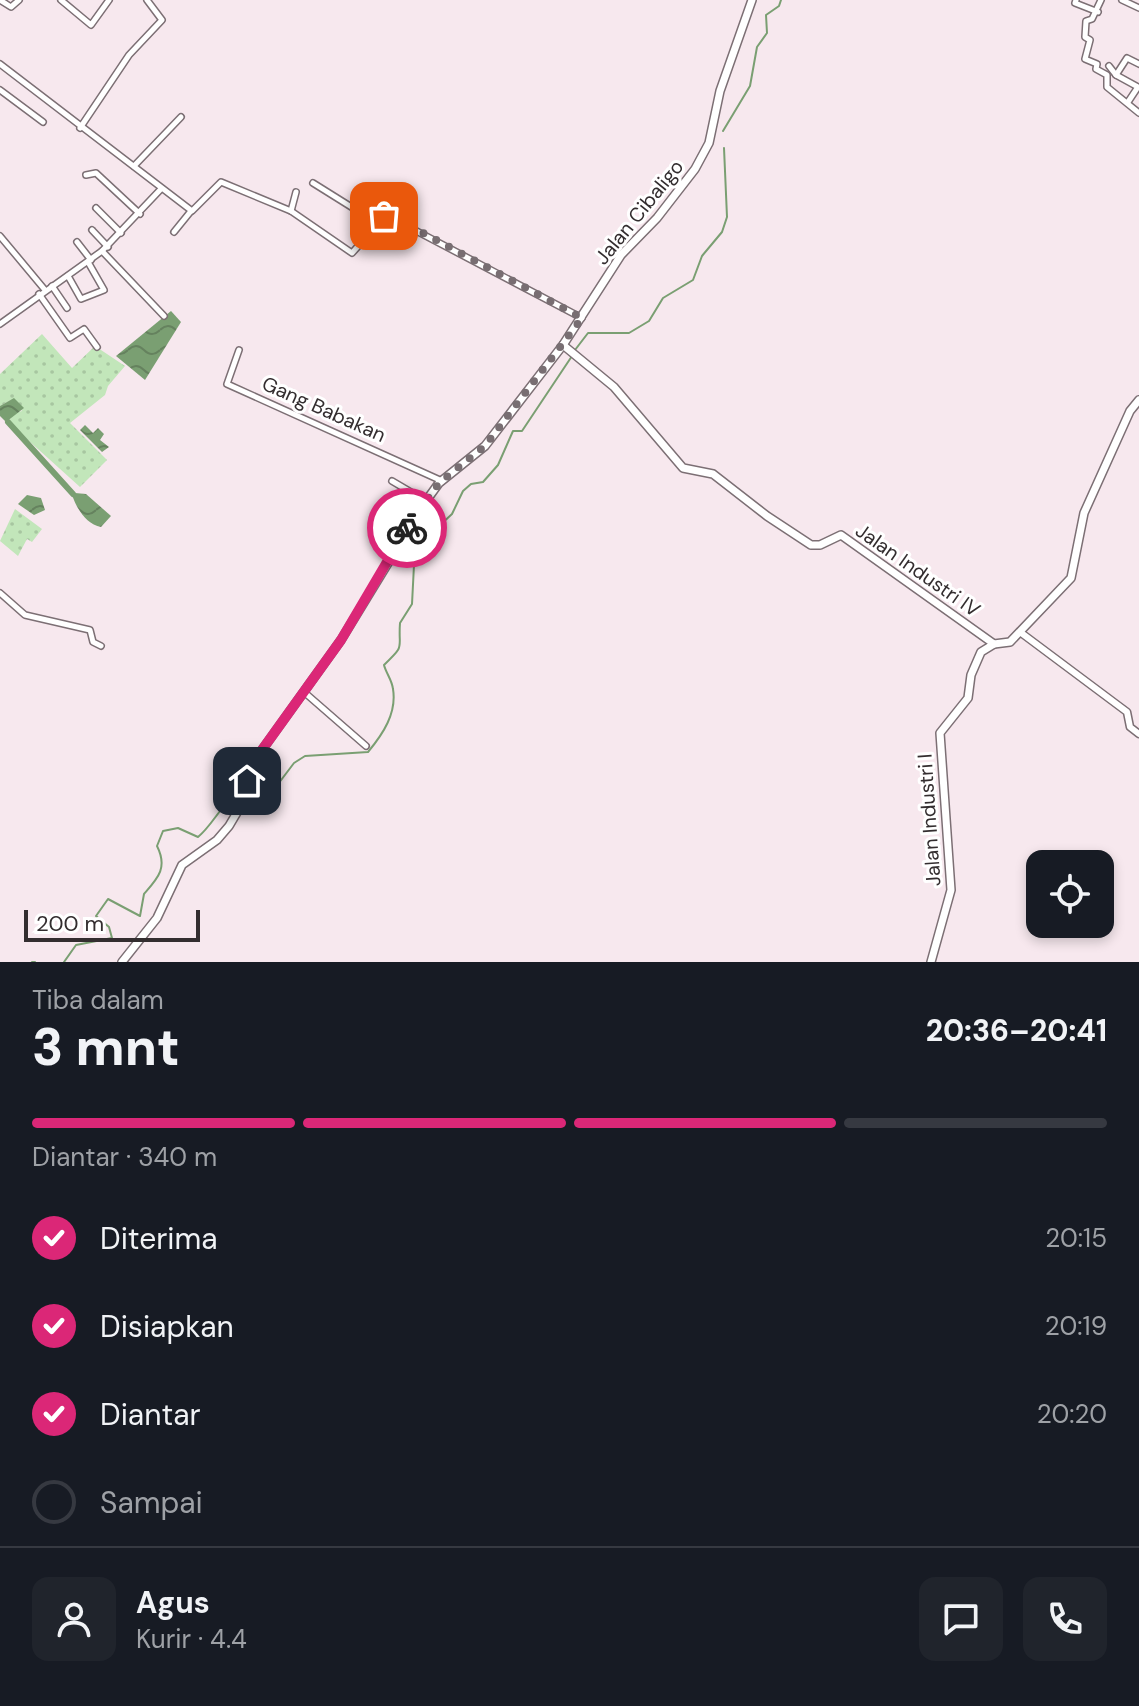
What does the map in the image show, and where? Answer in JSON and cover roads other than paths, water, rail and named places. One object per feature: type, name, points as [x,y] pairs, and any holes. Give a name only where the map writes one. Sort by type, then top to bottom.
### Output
[{"type":"main road","name":"Jalan Cibaligo","points":[[122,962],[157,918],[186,861],[217,840],[229,826],[242,804],[250,770],[341,640],[426,501],[442,481],[485,446],[563,345],[621,255],[657,218],[702,156],[737,36],[752,0]]},
{"type":"main road","name":"Jalan Industri IV","points":[[563,345],[629,403],[683,468],[713,474],[811,545],[820,545],[841,535],[994,644]]},
{"type":"main road","points":[[994,644],[1010,642],[1071,578],[1084,513],[1130,411],[1139,400]]},
{"type":"main road","name":"Jalan Industri I","points":[[931,962],[951,890],[940,733],[968,698],[971,675],[981,652],[994,644]]},
{"type":"street","points":[[0,0],[11,7],[19,0]]},
{"type":"street","points":[[61,0],[91,25],[109,0]]},
{"type":"street","points":[[80,128],[129,55],[162,20],[147,0]]},
{"type":"street","points":[[1076,0],[1075,3],[1097,12]]},
{"type":"street","points":[[1101,0],[1097,12],[1086,23],[1085,37],[1090,40],[1085,59],[1097,64],[1096,69],[1108,77],[1107,87],[1128,102]]},
{"type":"street","points":[[1122,0],[1139,8]]},
{"type":"street","points":[[1116,75],[1127,58],[1139,64]]},
{"type":"street","points":[[0,64],[80,128],[134,166],[160,190],[192,211]]},
{"type":"street","points":[[1109,66],[1116,75],[1138,87],[1127,106],[1139,113]]},
{"type":"street","points":[[0,90],[43,122]]},
{"type":"street","points":[[134,166],[181,117]]},
{"type":"street","points":[[86,175],[96,173],[140,214]]},
{"type":"street","points":[[174,232],[219,182],[291,211],[352,253],[386,215],[582,318]]},
{"type":"street","points":[[313,183],[377,223]]},
{"type":"street","points":[[0,324],[105,249],[160,190]]},
{"type":"street","points":[[291,211],[296,192]]},
{"type":"street","points":[[96,208],[121,233]]},
{"type":"street","points":[[92,230],[164,316]]},
{"type":"street","points":[[0,237],[45,290]]},
{"type":"street","points":[[68,276],[81,299],[104,290],[77,242]]},
{"type":"street","points":[[52,286],[67,308]]},
{"type":"street","points":[[39,294],[70,338],[84,329],[97,347]]},
{"type":"street","name":"Gang Babakan","points":[[239,350],[227,384],[442,481]]},
{"type":"street","points":[[392,481],[426,501]]},
{"type":"street","points":[[0,593],[25,615],[90,630],[93,642],[101,646]]},
{"type":"street","points":[[1020,632],[1127,712],[1130,727],[1139,734]]},
{"type":"street","points":[[304,692],[366,746]]},
{"type":"street","points":[[221,791],[250,770]]},
{"type":"water","points":[[171,311],[181,322],[145,380],[116,356]]},
{"type":"water","points":[[14,398],[24,408],[6,422],[0,416],[0,406]]},
{"type":"water","points":[[85,425],[93,433],[98,428],[104,434],[100,440],[109,447],[102,452],[80,430]]},
{"type":"water","points":[[86,494],[111,516],[101,527],[83,515],[72,495]]},
{"type":"water","points":[[27,495],[41,498],[45,510],[34,515],[18,504]]},
{"type":"waterway","points":[[723,131],[750,86],[757,47],[767,33],[766,15],[779,6],[781,0]]},
{"type":"waterway","points":[[575,350],[588,333],[629,333],[649,321],[663,298],[693,280],[702,256],[722,232],[727,217],[724,148]]},
{"type":"waterway","points":[[247,791],[269,796],[294,763],[305,756],[368,752],[374,745],[388,723],[393,706],[392,686],[384,665],[400,646],[400,623],[412,604],[414,565],[425,539],[452,514],[463,491],[471,484],[483,482],[498,465],[513,431],[522,431],[572,356]]},
{"type":"waterway","points":[[8,422],[73,494]]},
{"type":"waterway","points":[[64,962],[76,945],[112,938],[109,927],[96,916],[108,899],[140,916],[144,894],[157,878],[161,867],[157,846],[163,831],[178,828],[198,837],[229,801],[241,792]]}]
